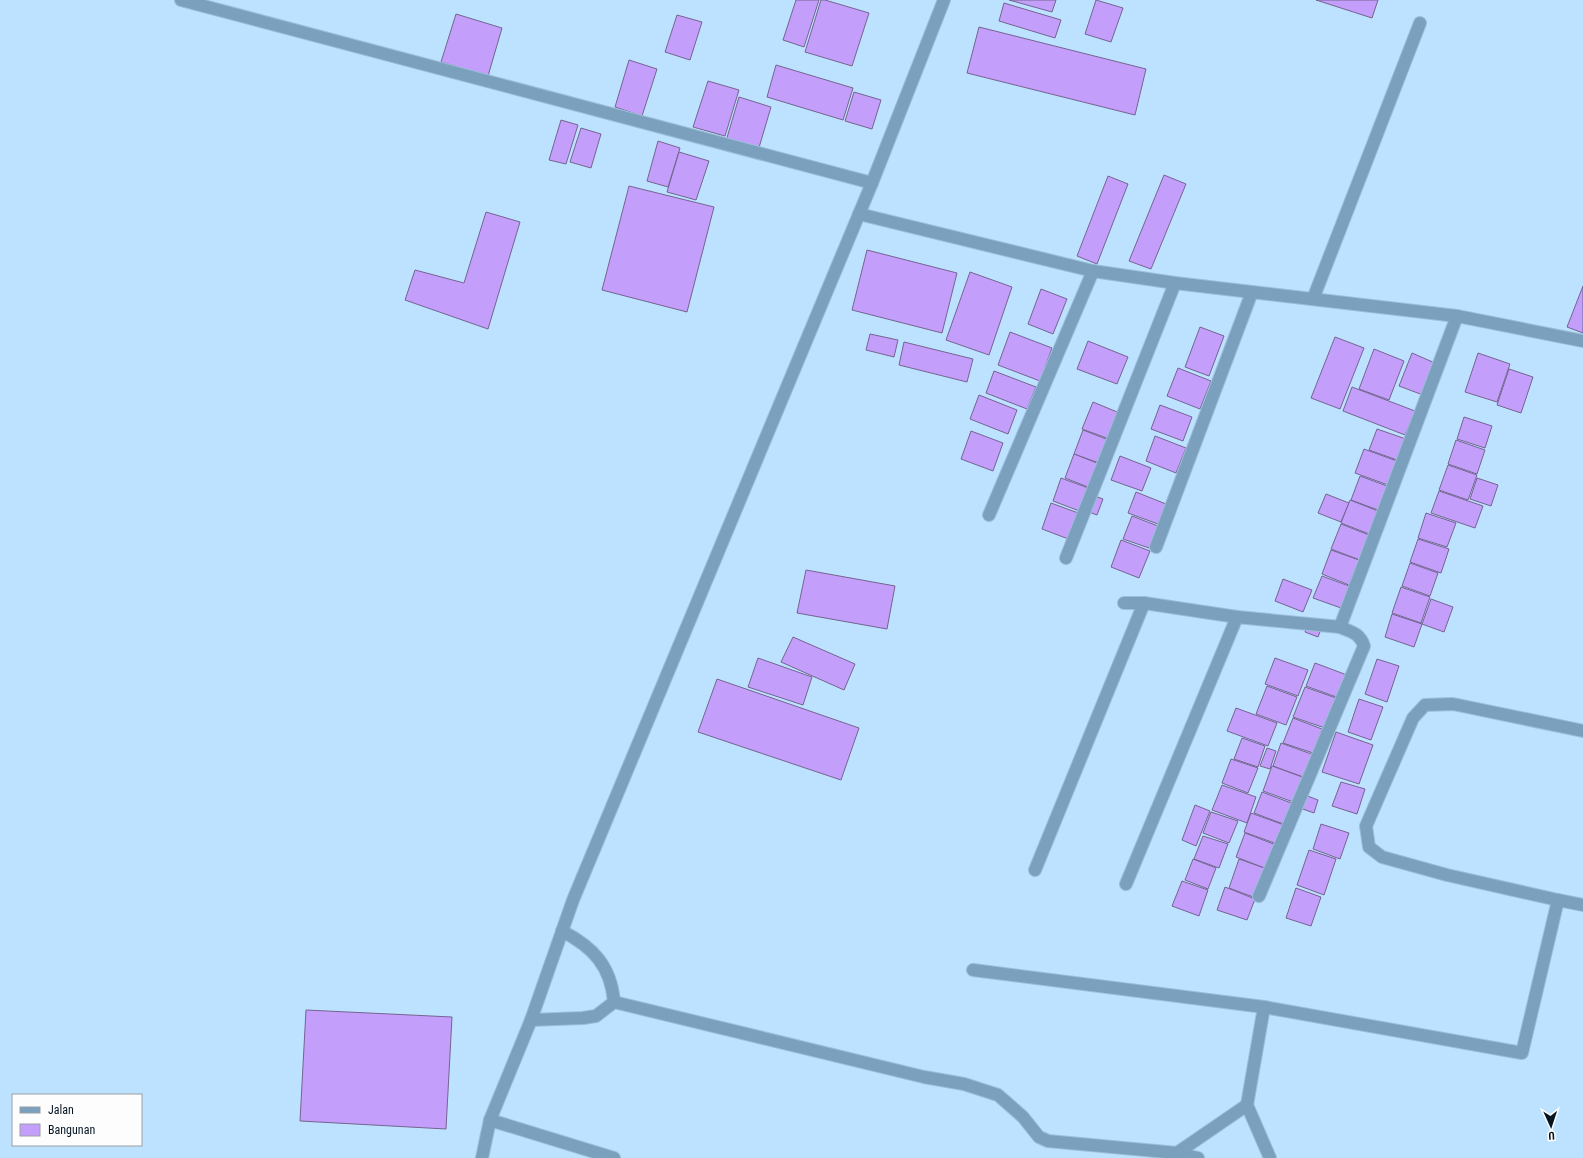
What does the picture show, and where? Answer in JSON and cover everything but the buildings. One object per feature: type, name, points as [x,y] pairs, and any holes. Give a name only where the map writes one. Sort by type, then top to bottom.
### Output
[{"type":"street","points":[[181,0],[872,183]]},
{"type":"street","points":[[482,1158],[490,1120],[531,1020],[573,900],[872,183],[944,0]]},
{"type":"street","points":[[1312,299],[1420,23]]},
{"type":"street","points":[[859,214],[1093,271],[1176,283],[1457,316],[1583,341]]},
{"type":"street","points":[[988,515],[1093,271]]},
{"type":"street","points":[[1066,558],[1176,283]]},
{"type":"street","points":[[1156,547],[1252,292]]},
{"type":"street","points":[[1340,627],[1457,316]]},
{"type":"street","points":[[1124,603],[1144,602],[1237,617],[1340,627],[1354,633],[1362,639],[1364,646],[1259,896]]},
{"type":"street","points":[[1035,870],[1144,602]]},
{"type":"street","points":[[1126,884],[1237,617]]},
{"type":"street","points":[[1583,731],[1453,704],[1425,705],[1413,718],[1366,826],[1369,847],[1382,857],[1448,875],[1583,905]]},
{"type":"street","points":[[973,970],[1264,1007],[1522,1054],[1558,900]]},
{"type":"street","points":[[562,931],[579,940],[604,964],[611,980],[614,1002]]},
{"type":"street","points":[[531,1020],[596,1016],[614,1002]]},
{"type":"street","points":[[614,1002],[916,1075],[964,1084],[998,1095],[1023,1117],[1039,1137],[1048,1141],[1177,1153],[1198,1158]]},
{"type":"street","points":[[1264,1007],[1247,1105],[1270,1158]]},
{"type":"street","points":[[1177,1153],[1247,1105]]},
{"type":"street","points":[[490,1120],[614,1158]]}]
